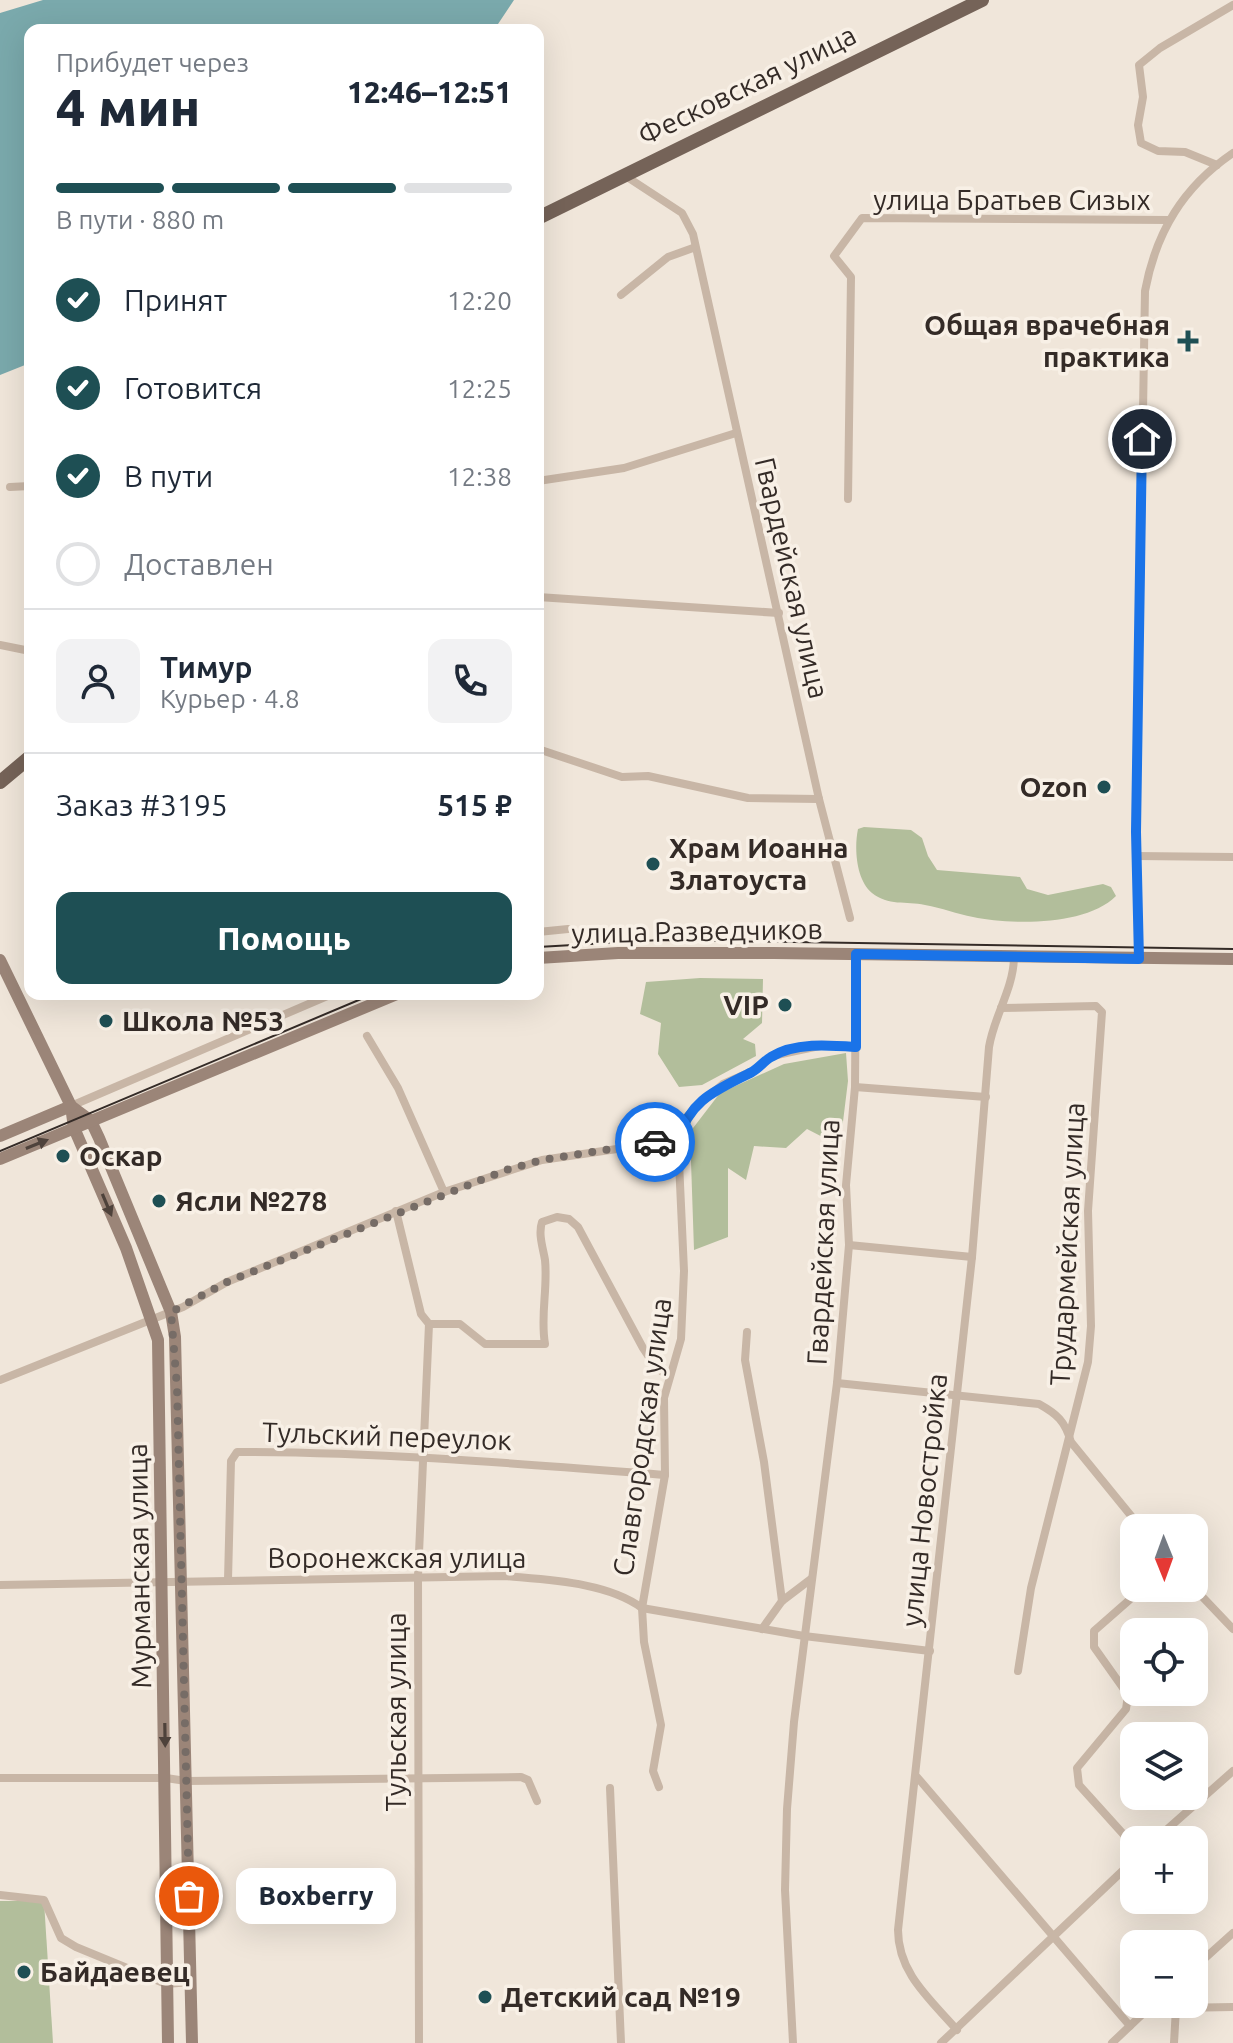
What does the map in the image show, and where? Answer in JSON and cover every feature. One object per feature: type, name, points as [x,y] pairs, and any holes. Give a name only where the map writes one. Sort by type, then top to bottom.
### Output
[{"type":"main road","name":"Фесковская улица","points":[[544,215],[982,0]]},
{"type":"main road","points":[[0,782],[24,762]]},
{"type":"main road","name":"улица Разведчиков","points":[[544,958],[618,953],[1233,959]]},
{"type":"main road","name":"Мурманская улица","points":[[0,960],[71,1106],[74,1128],[153,1318],[161,1387],[168,2043]]},
{"type":"main road","points":[[0,1159],[383,1000]]},
{"type":"main road","points":[[0,1136],[71,1106]]},
{"type":"main road","name":"Мурманская улица","points":[[71,1106],[91,1121],[171,1312],[177,1387],[192,2043]]},
{"type":"street","points":[[1217,165],[1185,152],[1158,151],[1141,143],[1138,125],[1143,97],[1139,65],[1160,48],[1233,5]]},
{"type":"street","points":[[1139,959],[1136,856],[1144,308],[1152,259],[1168,220],[1190,190],[1233,153]]},
{"type":"street","name":"Фесковская улица","points":[[622,174],[682,213],[693,234],[693,248]]},
{"type":"street","name":"улица Братьев Сизых","points":[[848,499],[851,277],[834,256],[862,218],[1168,220]]},
{"type":"street","points":[[621,295],[668,257],[693,248]]},
{"type":"street","name":"Гвардейская улица","points":[[693,248],[779,613],[819,799],[850,918]]},
{"type":"street","points":[[544,480],[624,468],[736,433]]},
{"type":"street","points":[[10,487],[24,486]]},
{"type":"street","points":[[544,597],[779,613]]},
{"type":"street","points":[[0,645],[24,650]]},
{"type":"street","points":[[544,751],[622,777],[648,776],[748,798],[819,799]]},
{"type":"street","points":[[1136,856],[1233,857]]},
{"type":"street","name":"улица Разведчиков","points":[[544,931],[568,929]]},
{"type":"street","name":"Гвардейская улица","points":[[793,2043],[785,1890],[786,1836],[804,1636],[837,1383],[849,1245],[846,1185],[855,1087],[856,954]]},
{"type":"street","name":"улица Новостройка","points":[[957,2030],[906,1971],[899,1952],[898,1930],[972,1257],[992,1031],[1013,977],[1014,958]]},
{"type":"street","points":[[71,1106],[318,1000]]},
{"type":"street","name":"Трудармейская улица","points":[[1001,1008],[1096,1006],[1102,1012],[1088,1211],[1091,1326],[1085,1384],[1031,1588],[1018,1671]]},
{"type":"street","points":[[367,1036],[398,1088],[444,1192]]},
{"type":"street","points":[[0,1380],[171,1312],[227,1282],[444,1192],[542,1160],[678,1140],[685,1119],[696,1107],[723,1084],[755,1070],[772,1056],[824,1045],[856,1047]]},
{"type":"street","points":[[855,1087],[986,1097]]},
{"type":"street","name":"Славгородская улица","points":[[659,1787],[653,1771],[661,1725],[651,1686],[642,1608],[665,1475],[664,1415],[669,1377],[681,1339],[684,1290],[678,1140]]},
{"type":"street","name":"Тульская улица","points":[[396,1211],[421,1314],[429,1324],[418,1576],[419,2043]]},
{"type":"street","points":[[429,1324],[460,1324],[485,1344],[545,1344],[542,1315],[546,1264],[540,1229],[542,1222],[557,1217],[569,1219],[578,1227],[643,1348],[655,1366],[669,1377]]},
{"type":"street","points":[[849,1245],[972,1257]]},
{"type":"street","points":[[747,1332],[745,1360],[764,1462],[782,1601]]},
{"type":"street","points":[[837,1383],[1039,1404],[1055,1413],[1066,1425],[1071,1442],[1130,1514]]},
{"type":"street","name":"Тульский переулок","points":[[228,1580],[231,1455],[237,1452],[337,1452],[377,1458],[424,1458],[665,1475]]},
{"type":"street","name":"Воронежская улица","points":[[0,1585],[505,1576],[558,1582],[625,1597],[642,1608],[804,1636],[930,1651]]},
{"type":"street","points":[[762,1629],[782,1601],[811,1579]]},
{"type":"street","points":[[1120,1830],[1079,1785],[1077,1768],[1126,1709],[1128,1695],[1094,1647],[1094,1631],[1127,1602]]},
{"type":"street","points":[[1207,1602],[1233,1629]]},
{"type":"street","points":[[1171,1826],[1233,1771]]},
{"type":"street","points":[[0,1778],[166,1778],[186,1781],[521,1777],[528,1780],[537,1801]]},
{"type":"street","points":[[917,1777],[1056,1935],[1130,2026]]},
{"type":"street","points":[[610,1788],[621,2043]]},
{"type":"street","points":[[941,2043],[1120,1873]]},
{"type":"street","points":[[0,1895],[44,1900],[61,1938],[166,1984],[191,1982]]},
{"type":"street","points":[[1208,1955],[1233,1933]]},
{"type":"street","points":[[1208,2007],[1233,2007]]},
{"type":"street","points":[[1112,2043],[1138,2018]]},
{"type":"street","points":[[1174,2018],[1174,2043]]},
{"type":"green space","points":[[858,829],[911,830],[922,838],[937,870],[1020,877],[1027,889],[1048,895],[1103,884],[1111,887],[1116,896],[1086,913],[1027,922],[989,920],[925,905],[884,900],[872,893],[859,872],[857,837]]},
{"type":"green space","points":[[700,978],[763,979],[762,1023],[743,1039],[755,1044],[756,1056],[702,1085],[679,1087],[658,1054],[661,1023],[640,1014],[646,982]]},
{"type":"green space","points":[[846,1053],[848,1081],[840,1146],[807,1129],[786,1148],[754,1146],[746,1180],[728,1168],[728,1237],[694,1250],[690,1132],[720,1093],[784,1064]]},
{"type":"green space","name":"Байдаевец","points":[[0,1901],[44,1901],[53,2043],[0,2043]]},
{"type":"water","points":[[43,0],[514,0],[498,24],[24,24],[24,365],[0,375],[0,13]]},
{"type":"tram line","points":[[544,947],[660,940],[1233,949]]},
{"type":"tram line","points":[[0,1151],[359,1000]]},
{"type":"way so far","points":[[189,1896],[177,1387],[171,1312],[227,1282],[444,1192],[506,1170],[542,1160],[655,1142]]},
{"type":"place","name":"Общая врачебная практика","points":[[1188,341]]},
{"type":"place","name":"Ozon","points":[[1104,787]]},
{"type":"place","name":"Храм Иоанна Златоуста","points":[[653,864]]},
{"type":"place","name":"VIP","points":[[785,1005]]},
{"type":"place","name":"Школа №53","points":[[106,1021]]},
{"type":"place","name":"Оскар","points":[[63,1156]]},
{"type":"place","name":"Ясли №278","points":[[159,1201]]},
{"type":"place","name":"Boxberry","points":[[189,1896]]},
{"type":"place","name":"Байдаевец","points":[[24,1972]]},
{"type":"place","name":"Детский сад №19","points":[[485,1997]]},
{"type":"route","points":[[655,1142],[678,1140],[685,1119],[696,1107],[723,1084],[755,1070],[772,1056],[824,1045],[856,1047],[856,954],[1139,959],[1136,832],[1142,439]]}]
